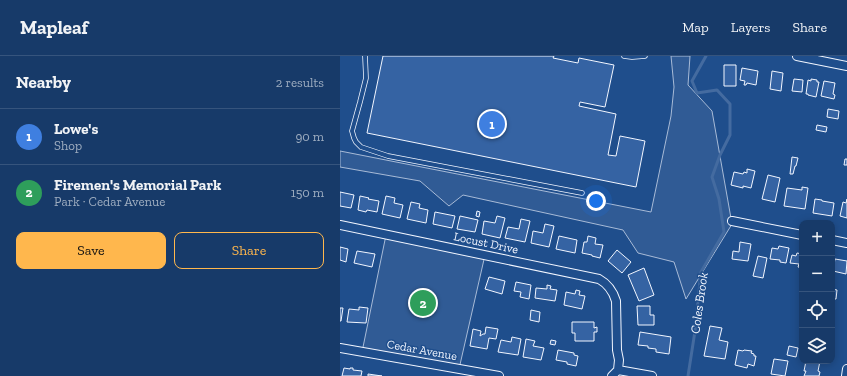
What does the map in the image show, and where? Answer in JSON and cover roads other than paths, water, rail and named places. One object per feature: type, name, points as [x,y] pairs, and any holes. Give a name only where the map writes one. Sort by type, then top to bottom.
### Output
[{"type":"street","points":[[797,56],[847,66]]},
{"type":"street","points":[[732,222],[799,234]]},
{"type":"street","name":"Locust Drive","points":[[340,225],[599,279],[610,288],[616,301],[617,350],[619,360],[615,373]]},
{"type":"street","points":[[835,241],[847,243]]},
{"type":"street","name":"Cedar Avenue","points":[[340,348],[458,372],[499,376]]},
{"type":"street","points":[[846,376],[847,369]]},
{"type":"street","points":[[615,373],[652,376]]},
{"type":"lane","points":[[365,56],[366,78],[352,130],[354,138],[361,147],[388,156],[582,193]]},
{"type":"lane","points":[[624,56],[645,56]]},
{"type":"waterway","name":"Coles Brook","points":[[688,376],[695,331],[701,272],[724,232],[719,199],[712,177],[720,155],[730,135],[730,104],[717,90],[697,93],[692,81],[706,56]]},
{"type":"place","name":"Lowe's","points":[[492,124]]},
{"type":"place","name":"Firemen's Memorial Park","points":[[423,303]]}]
